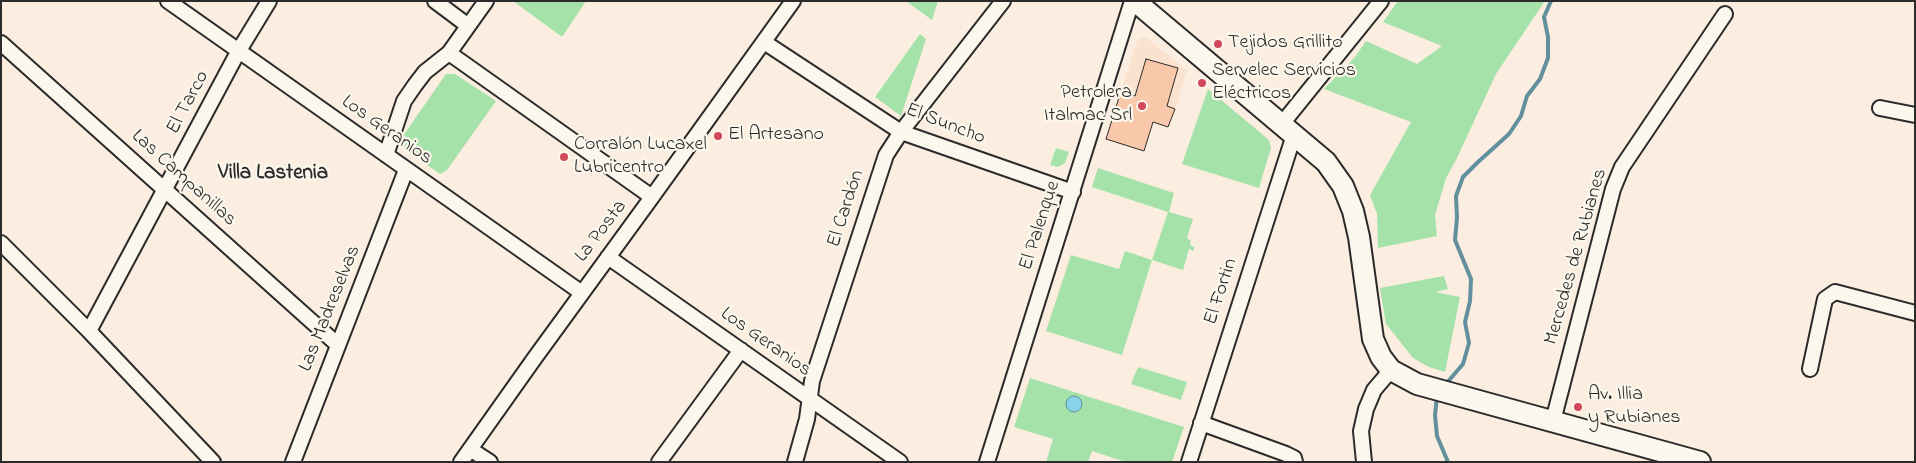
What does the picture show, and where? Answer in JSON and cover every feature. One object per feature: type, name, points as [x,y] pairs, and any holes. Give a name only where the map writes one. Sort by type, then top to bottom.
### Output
[{"type":"main road","points":[[1134,1],[1326,162],[1343,186],[1353,211],[1359,237],[1373,339],[1381,358],[1390,370],[1417,384],[1554,420],[1700,462]]},
{"type":"street","name":"Los Geranios","points":[[168,1],[582,292]]},
{"type":"street","name":"El Tarco","points":[[89,331],[238,52],[269,1]]},
{"type":"street","points":[[434,1],[467,25]]},
{"type":"street","points":[[386,156],[404,101],[425,72],[449,53],[467,25],[486,1]]},
{"type":"street","name":"La Posta","points":[[461,462],[793,1]]},
{"type":"street","name":"El Cardón","points":[[795,462],[807,419],[812,381],[886,155],[901,132],[1003,1]]},
{"type":"street","name":"El Palenque","points":[[987,462],[1134,1]]},
{"type":"street","points":[[1288,130],[1380,1]]},
{"type":"street","name":"Mercedes de Rubianes","points":[[1554,420],[1613,189],[1622,167],[1725,14]]},
{"type":"street","name":"El Suncho","points":[[764,42],[901,132],[1073,192]]},
{"type":"street","name":"Las Campanillas","points":[[1,44],[338,345]]},
{"type":"street","points":[[449,53],[652,197]]},
{"type":"street","points":[[1880,108],[1915,115]]},
{"type":"street","name":"El Fortin","points":[[1188,462],[1288,130]]},
{"type":"street","name":"Las Madreselvas","points":[[293,462],[406,170]]},
{"type":"street","points":[[1,243],[89,331],[213,462]]},
{"type":"street","name":"Los Geranios","points":[[608,257],[900,462]]},
{"type":"street","points":[[1810,369],[1825,298],[1835,292],[1915,313]]},
{"type":"street","points":[[659,462],[741,350]]},
{"type":"street","points":[[1364,462],[1361,431],[1366,409],[1374,390],[1390,370]]},
{"type":"street","points":[[1201,423],[1286,454],[1294,458],[1295,462]]},
{"type":"street","points":[[470,448],[490,462]]},
{"type":"shaded area","points":[[1146,37],[1187,71],[1175,109],[1159,103],[1170,96],[1178,68],[1146,59],[1138,86],[1143,99],[1121,91],[1138,39]]},
{"type":"green space","points":[[513,1],[586,1],[562,37]]},
{"type":"green space","points":[[906,1],[938,1],[932,20]]},
{"type":"green space","points":[[1398,1],[1545,1],[1496,74],[1446,178],[1435,215],[1437,236],[1378,248],[1377,214],[1370,195],[1411,122],[1324,89],[1355,57],[1366,41],[1417,64],[1442,46],[1383,22]]},
{"type":"green space","points":[[920,34],[926,39],[901,116],[875,97]]},
{"type":"green space","points":[[446,74],[455,74],[496,101],[447,170],[440,174],[404,149],[403,136]]},
{"type":"green space","points":[[1208,89],[1269,140],[1271,148],[1259,188],[1182,164]]},
{"type":"green space","points":[[1056,148],[1069,152],[1065,163],[1058,167],[1050,165]]},
{"type":"green space","points":[[1098,168],[1174,193],[1169,212],[1193,219],[1187,238],[1191,241],[1190,245],[1194,247],[1194,251],[1189,249],[1183,270],[1152,260],[1168,212],[1092,187]]},
{"type":"green space","points":[[1125,251],[1152,260],[1122,355],[1046,331],[1071,255],[1119,269]]},
{"type":"green space","points":[[1444,276],[1448,289],[1435,292],[1460,297],[1445,372],[1429,367],[1413,358],[1386,324],[1380,288]]},
{"type":"green space","points":[[1138,367],[1187,382],[1181,400],[1131,384]]},
{"type":"green space","points":[[1030,378],[1184,427],[1172,462],[1126,462],[1092,451],[1088,462],[1046,462],[1053,439],[1014,427]]},
{"type":"water","points":[[1074,396],[1080,398],[1082,404],[1080,410],[1074,412],[1068,410],[1066,404],[1068,398]]},
{"type":"building","name":"Petrolera Italmac Srl","points":[[1146,59],[1178,68],[1167,106],[1175,109],[1168,127],[1153,122],[1144,151],[1106,139],[1121,91],[1135,96]]},
{"type":"waterway","points":[[1445,385],[1463,364],[1469,343],[1465,322],[1470,301],[1471,279],[1455,240],[1456,196],[1463,177],[1509,134],[1521,116],[1527,96],[1540,79],[1548,58],[1548,37],[1544,17],[1551,1]]},
{"type":"waterway","points":[[1437,396],[1435,415],[1437,436],[1448,462]]},
{"type":"place","name":"Tejidos Grillito","points":[[1218,44]]},
{"type":"place","name":"Servelec Servicios Eléctricos","points":[[1202,83]]},
{"type":"place","name":"Petrolera Italmac Srl","points":[[1142,106]]},
{"type":"place","name":"El Artesano","points":[[718,136]]},
{"type":"place","name":"Corralón Lucaxel Lubricentro","points":[[564,157]]},
{"type":"place","name":"Av. Illia y Rubianes","points":[[1578,407]]},
{"type":"district","name":"Villa Lastenia","points":[[273,175]]}]
